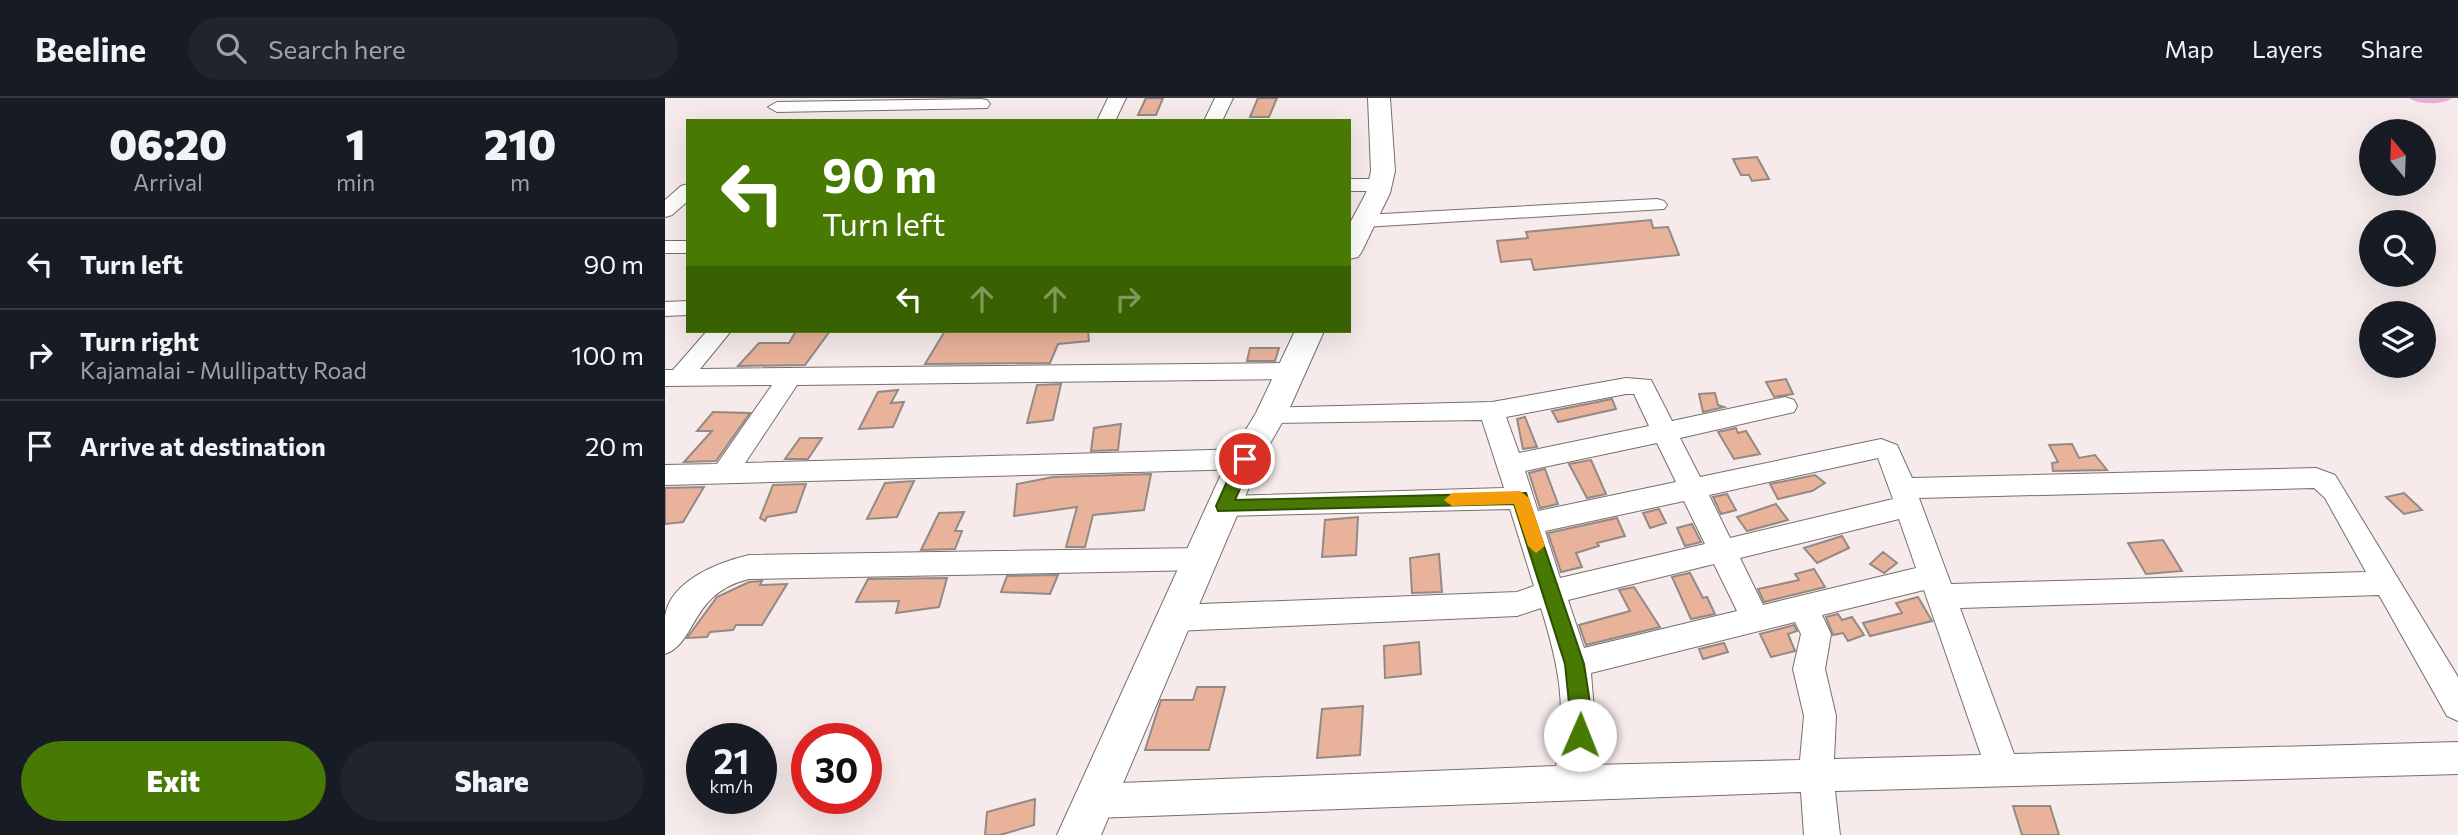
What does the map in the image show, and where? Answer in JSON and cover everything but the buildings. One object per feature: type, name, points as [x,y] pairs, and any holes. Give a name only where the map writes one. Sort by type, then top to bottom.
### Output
[{"type":"main road","points":[[1355,234],[1380,185],[1383,171],[1379,98]]},
{"type":"main road","points":[[1079,835],[1245,459],[1271,414],[1308,333]]},
{"type":"street","points":[[1107,119],[1117,98]]},
{"type":"street","points":[[1214,119],[1224,98]]},
{"type":"street","points":[[764,119],[782,102],[982,101]]},
{"type":"street","points":[[969,119],[982,101]]},
{"type":"street","points":[[1351,185],[1380,185]]},
{"type":"street","points":[[665,211],[686,193]]},
{"type":"street","points":[[1355,234],[1657,205]]},
{"type":"street","points":[[665,247],[686,247]]},
{"type":"street","points":[[665,309],[686,308]]},
{"type":"street","points":[[672,378],[718,333]]},
{"type":"street","points":[[672,378],[789,378],[898,373],[1289,371]]},
{"type":"street","points":[[723,475],[789,378]]},
{"type":"street","points":[[1271,414],[1492,411],[1635,385],[1646,391],[1755,618]]},
{"type":"street","points":[[1509,465],[1785,406]]},
{"type":"street","points":[[1492,411],[1574,664],[1580,714],[1570,782]]},
{"type":"street","points":[[1224,506],[1525,511],[1692,488],[1881,448],[1888,452],[1906,497],[2003,771]]},
{"type":"street","points":[[665,475],[1245,459]]},
{"type":"street","points":[[1175,618],[1491,608],[1526,602],[1551,592],[1721,550],[1906,497],[2316,478],[2326,482],[2334,491],[2458,706]]},
{"type":"street","points":[[665,641],[694,592],[707,580],[727,571],[749,568],[1201,559]]},
{"type":"street","points":[[1574,664],[1803,606],[1939,585],[2387,583]]},
{"type":"street","points":[[1803,606],[1816,634],[1809,669],[1820,716],[1816,776],[1822,835]]},
{"type":"street","points":[[1095,801],[1570,782],[2458,758]]},
{"type":"waterway","points":[[2415,98],[2446,98]]},
{"type":"slow traffic","points":[[1452,500],[1520,498],[1536,546]]},
{"type":"route","points":[[1245,459],[1224,506],[1520,498],[1574,664],[1581,703],[1580,735]]}]
